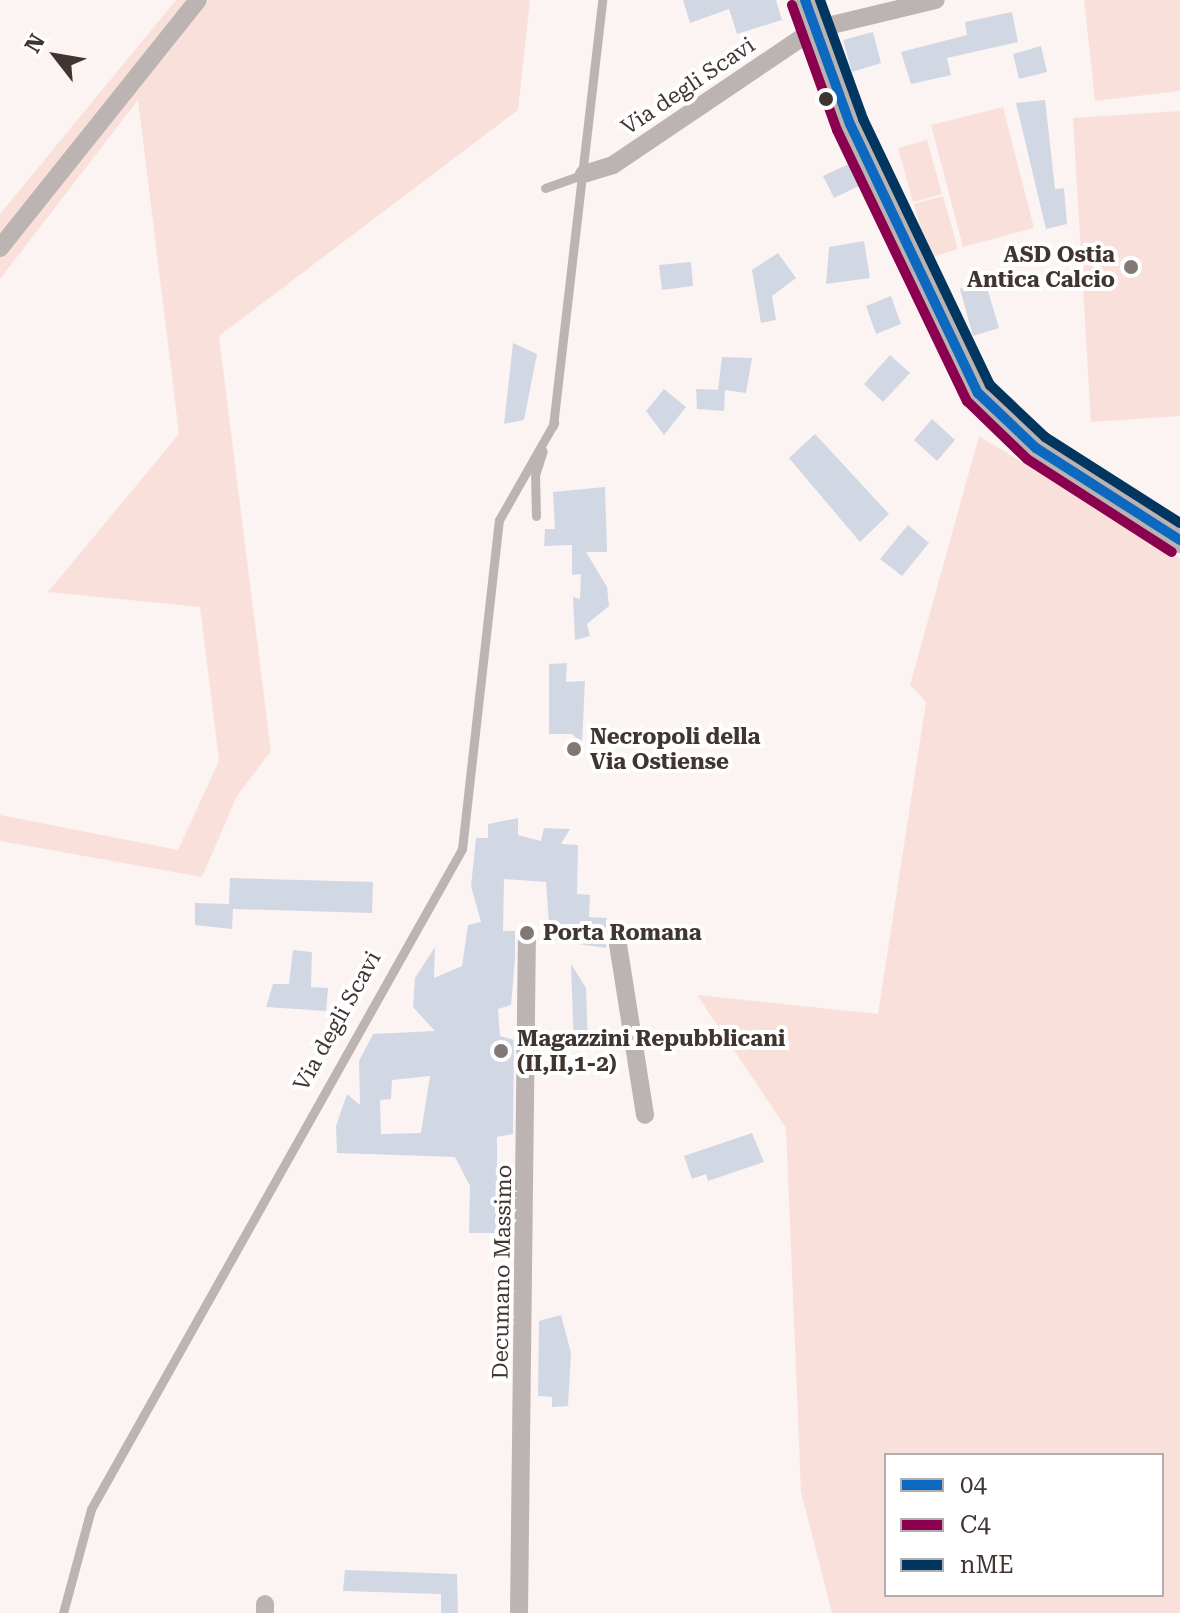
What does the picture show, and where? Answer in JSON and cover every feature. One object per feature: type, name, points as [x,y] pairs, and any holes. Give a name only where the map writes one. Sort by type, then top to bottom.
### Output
[{"type":"main road","points":[[805,0],[850,124],[978,393],[1036,448],[1180,540]]},
{"type":"street","points":[[0,248],[198,0]]},
{"type":"street","points":[[815,29],[936,0]]},
{"type":"street","name":"Via degli Scavi","points":[[584,174],[613,165],[815,29]]},
{"type":"street","name":"Decumano Massimo","points":[[519,1613],[527,933]]},
{"type":"street","points":[[617,938],[645,1115]]},
{"type":"lane","name":"Via degli Scavi","points":[[536,516],[535,475],[554,423],[602,0]]},
{"type":"lane","points":[[545,188],[584,174]]},
{"type":"lane","name":"Via degli Scavi","points":[[63,1613],[91,1509],[462,849],[499,520],[554,423]]},
{"type":"shaded area","points":[[176,0],[530,0],[518,110],[219,336],[271,751],[237,796],[202,877],[0,841],[0,815],[178,850],[219,761],[200,607],[48,592],[179,434],[138,100],[0,279],[0,214]]},
{"type":"shaded area","points":[[1084,0],[1180,0],[1180,91],[1095,101]]},
{"type":"shaded area","points":[[1003,107],[1034,228],[963,247],[931,125]]},
{"type":"shaded area","name":"ASD Ostia Antica Calcio","points":[[1180,111],[1180,416],[1091,422],[1073,118]]},
{"type":"shaded area","points":[[927,140],[942,194],[913,202],[898,148]]},
{"type":"shaded area","points":[[943,196],[958,249],[929,258],[914,204]]},
{"type":"shaded area","points":[[979,436],[1180,558],[1180,1613],[832,1613],[801,1492],[786,1128],[697,995],[878,1014],[926,702],[910,685]]},
{"type":"building","points":[[683,0],[776,0],[782,20],[737,34],[729,9],[690,23]]},
{"type":"building","points":[[1012,12],[1018,42],[947,58],[951,75],[911,84],[901,52],[967,35],[965,22]]},
{"type":"building","points":[[873,32],[881,63],[852,72],[843,40]]},
{"type":"building","points":[[1041,46],[1047,72],[1019,79],[1013,54]]},
{"type":"building","points":[[1045,100],[1055,189],[1064,188],[1067,224],[1046,229],[1016,103]]},
{"type":"building","points":[[851,163],[861,185],[834,198],[823,176]]},
{"type":"building","points":[[864,241],[870,278],[826,284],[829,247]]},
{"type":"building","points":[[778,253],[796,278],[772,296],[776,320],[761,323],[752,270]]},
{"type":"building","points":[[691,262],[693,286],[662,290],[659,265]]},
{"type":"building","points":[[985,281],[999,328],[973,336],[960,289]]},
{"type":"building","points":[[891,296],[901,324],[876,334],[866,306]]},
{"type":"building","points":[[513,343],[537,354],[524,420],[504,424]]},
{"type":"building","points":[[890,355],[910,373],[883,402],[864,384]]},
{"type":"building","points":[[722,357],[752,358],[746,393],[725,390],[724,411],[697,409],[696,389],[718,390]]},
{"type":"building","points":[[664,389],[686,407],[664,435],[646,411]]},
{"type":"building","points":[[932,419],[955,440],[937,461],[914,440]]},
{"type":"building","points":[[815,434],[889,514],[860,542],[789,458]]},
{"type":"building","points":[[605,487],[607,552],[586,552],[607,587],[609,606],[587,624],[590,636],[575,640],[573,597],[580,599],[581,574],[572,575],[572,545],[544,546],[545,529],[555,529],[553,492]]},
{"type":"building","points":[[908,525],[929,543],[902,576],[880,559]]},
{"type":"building","points":[[567,663],[566,682],[585,681],[582,743],[572,734],[549,734],[549,664]]},
{"type":"building","points":[[518,818],[518,835],[541,841],[544,828],[570,829],[561,844],[578,845],[577,894],[590,895],[589,917],[607,918],[606,948],[550,940],[546,882],[504,879],[503,931],[515,931],[515,959],[511,1005],[498,1009],[500,1036],[514,1040],[513,1134],[497,1137],[497,1233],[469,1233],[470,1186],[455,1157],[337,1153],[336,1126],[347,1094],[360,1105],[359,1061],[373,1034],[435,1031],[413,1007],[415,978],[435,947],[434,978],[462,966],[468,925],[481,922],[471,886],[476,838],[488,838],[488,824]],"holes":[[[430,1076],[421,1133],[381,1134],[380,1100],[391,1099],[392,1080]]]},
{"type":"building","points":[[230,878],[373,882],[372,913],[233,909],[232,929],[195,925],[195,903],[229,904]]},
{"type":"building","points":[[293,950],[312,952],[311,987],[328,988],[326,1011],[266,1007],[273,984],[289,984]]},
{"type":"building","points":[[571,964],[586,988],[588,1048],[574,1047]]},
{"type":"building","points":[[752,1133],[764,1162],[708,1181],[706,1174],[692,1179],[684,1156]]},
{"type":"building","points":[[561,1315],[571,1353],[568,1406],[552,1407],[552,1397],[538,1396],[539,1321]]},
{"type":"building","points":[[345,1570],[457,1574],[458,1613],[441,1613],[441,1594],[343,1591]]},
{"type":"transit line","name":"04","points":[[805,0],[850,124],[978,393],[1036,448],[1180,540]]},
{"type":"transit line","name":"nME","points":[[820,0],[863,119],[990,385],[1045,437],[1180,523]]},
{"type":"transit line","name":"C4","points":[[792,5],[837,130],[967,401],[1027,459],[1172,552]]},
{"type":"place","name":"ASD Ostia Antica Calcio","points":[[1131,267]]},
{"type":"place","name":"Necropoli della Via Ostiense","points":[[574,749]]},
{"type":"place","name":"Porta Romana","points":[[527,933]]},
{"type":"place","name":"Magazzini Repubblicani (II,II,1-2)","points":[[501,1051]]}]
